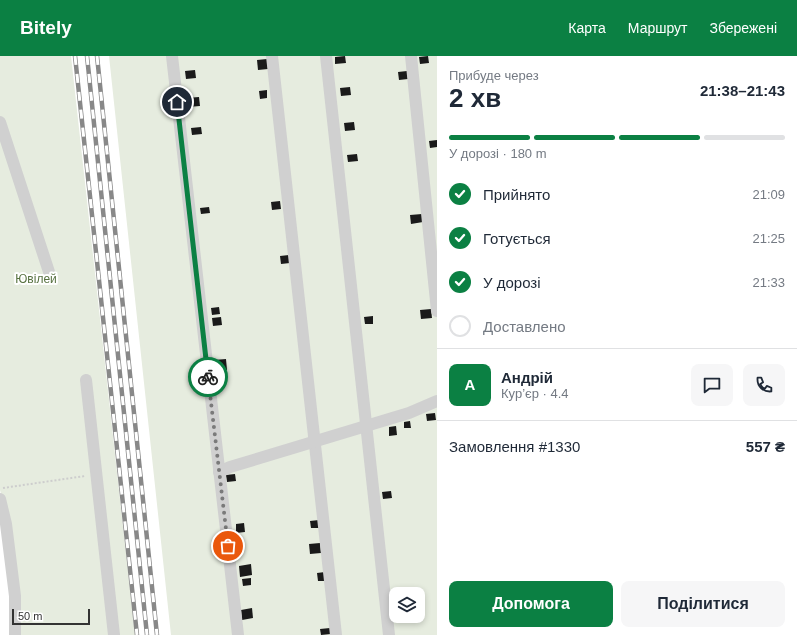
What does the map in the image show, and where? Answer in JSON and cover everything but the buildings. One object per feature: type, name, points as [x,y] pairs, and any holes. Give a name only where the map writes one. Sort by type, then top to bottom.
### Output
[{"type":"street","points":[[172,56],[238,635]]},
{"type":"street","points":[[272,56],[336,635]]},
{"type":"street","points":[[326,56],[389,635]]},
{"type":"street","points":[[411,56],[437,310]]},
{"type":"street","points":[[0,122],[50,275]]},
{"type":"street","points":[[86,380],[114,635]]},
{"type":"street","points":[[219,472],[230,467],[409,413],[437,401]]},
{"type":"street","points":[[0,499],[6,524],[15,596],[13,634]]},
{"type":"path","points":[[0,488],[96,475]]},
{"type":"green space","name":"Ювілей","points":[[0,56],[71,56],[135,635],[17,635],[7,520],[0,490]]},
{"type":"green space","points":[[109,56],[437,56],[437,635],[171,635]]},
{"type":"railway","points":[[75,56],[137,635]]},
{"type":"railway","points":[[87,56],[147,635]]},
{"type":"railway","points":[[97,56],[157,635]]},
{"type":"way so far","points":[[208,377],[228,546]]},
{"type":"route","points":[[177,102],[208,377]]}]
